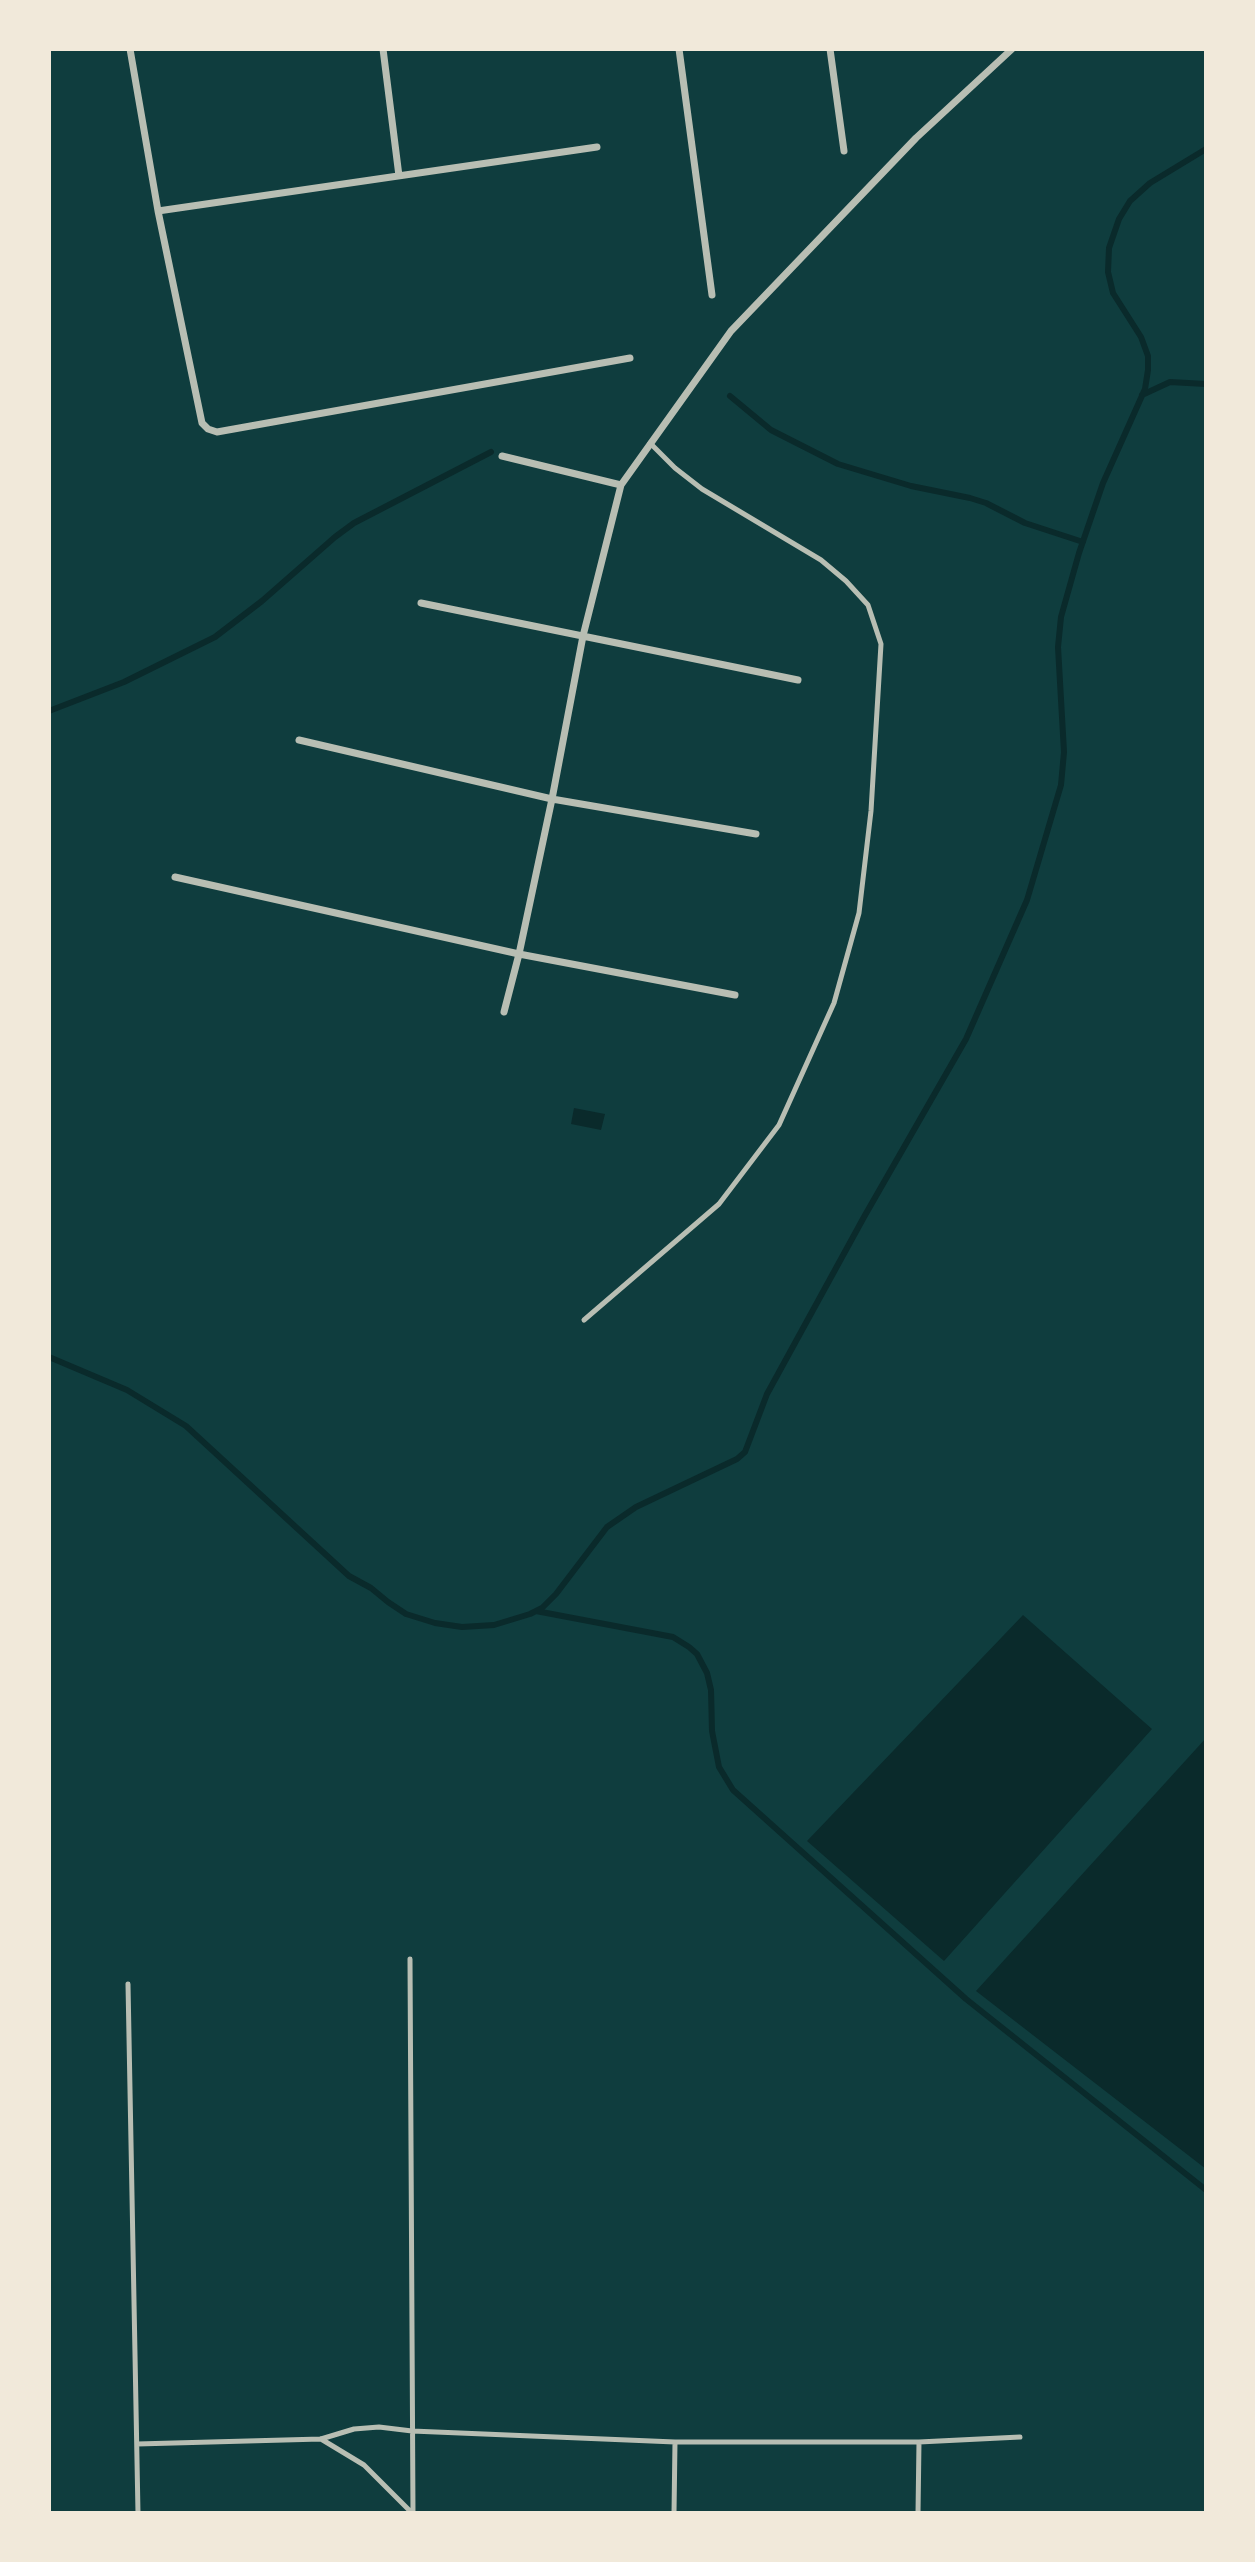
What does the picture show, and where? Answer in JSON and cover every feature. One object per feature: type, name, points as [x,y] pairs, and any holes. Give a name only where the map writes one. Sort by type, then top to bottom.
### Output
[{"type":"street","points":[[130,49],[158,211],[202,424],[208,429],[217,432],[630,358]]},
{"type":"street","points":[[383,49],[399,176]]},
{"type":"street","points":[[680,49],[712,295]]},
{"type":"street","points":[[830,49],[844,151]]},
{"type":"street","points":[[504,1012],[552,799],[583,636],[621,485],[731,331],[916,138],[1012,49]]},
{"type":"street","points":[[158,211],[597,147]]},
{"type":"street","points":[[502,456],[621,485]]},
{"type":"street","points":[[421,603],[798,680]]},
{"type":"street","points":[[299,740],[552,799],[756,834]]},
{"type":"street","points":[[174,877],[519,954],[735,995]]},
{"type":"lane","points":[[584,1320],[719,1204],[779,1125],[834,1003],[859,913],[871,811],[881,644],[868,605],[846,581],[821,560],[702,489],[675,468],[650,443]]},
{"type":"lane","points":[[410,1959],[412,2513]]},
{"type":"lane","points":[[128,1984],[138,2513]]},
{"type":"lane","points":[[137,2444],[321,2439],[366,2427],[675,2442],[919,2442],[1020,2437]]},
{"type":"lane","points":[[321,2439],[364,2465],[412,2513]]},
{"type":"lane","points":[[674,2513],[675,2442]]},
{"type":"lane","points":[[918,2513],[919,2442]]},
{"type":"water","points":[[574,1108],[605,1114],[601,1130],[571,1124]]},
{"type":"water","points":[[1023,1615],[1152,1729],[944,1961],[807,1841]]},
{"type":"water","points":[[1206,1738],[1206,2169],[976,1991]]},
{"type":"waterway","points":[[49,1357],[127,1390],[186,1426],[349,1576],[371,1588],[406,1614],[435,1623],[462,1627],[494,1625],[542,1608],[556,1594],[607,1527],[636,1507],[737,1459],[745,1452],[767,1394],[966,1039],[1027,900],[1061,785],[1064,752],[1058,647],[1061,617],[1103,483],[1145,389],[1148,370],[1148,356],[1141,337],[1113,293],[1108,272],[1109,248],[1119,219],[1130,201],[1150,183],[1206,149]]},
{"type":"waterway","points":[[1142,395],[1170,382],[1206,384]]},
{"type":"waterway","points":[[730,396],[771,430],[838,464],[911,486],[986,503],[1025,523],[1083,542]]},
{"type":"waterway","points":[[49,711],[124,682],[215,637],[354,523],[491,452]]},
{"type":"waterway","points":[[536,1611],[673,1637],[689,1647],[697,1654],[707,1673],[711,1690],[712,1731],[719,1767],[733,1790],[966,1999],[1206,2190]]}]
